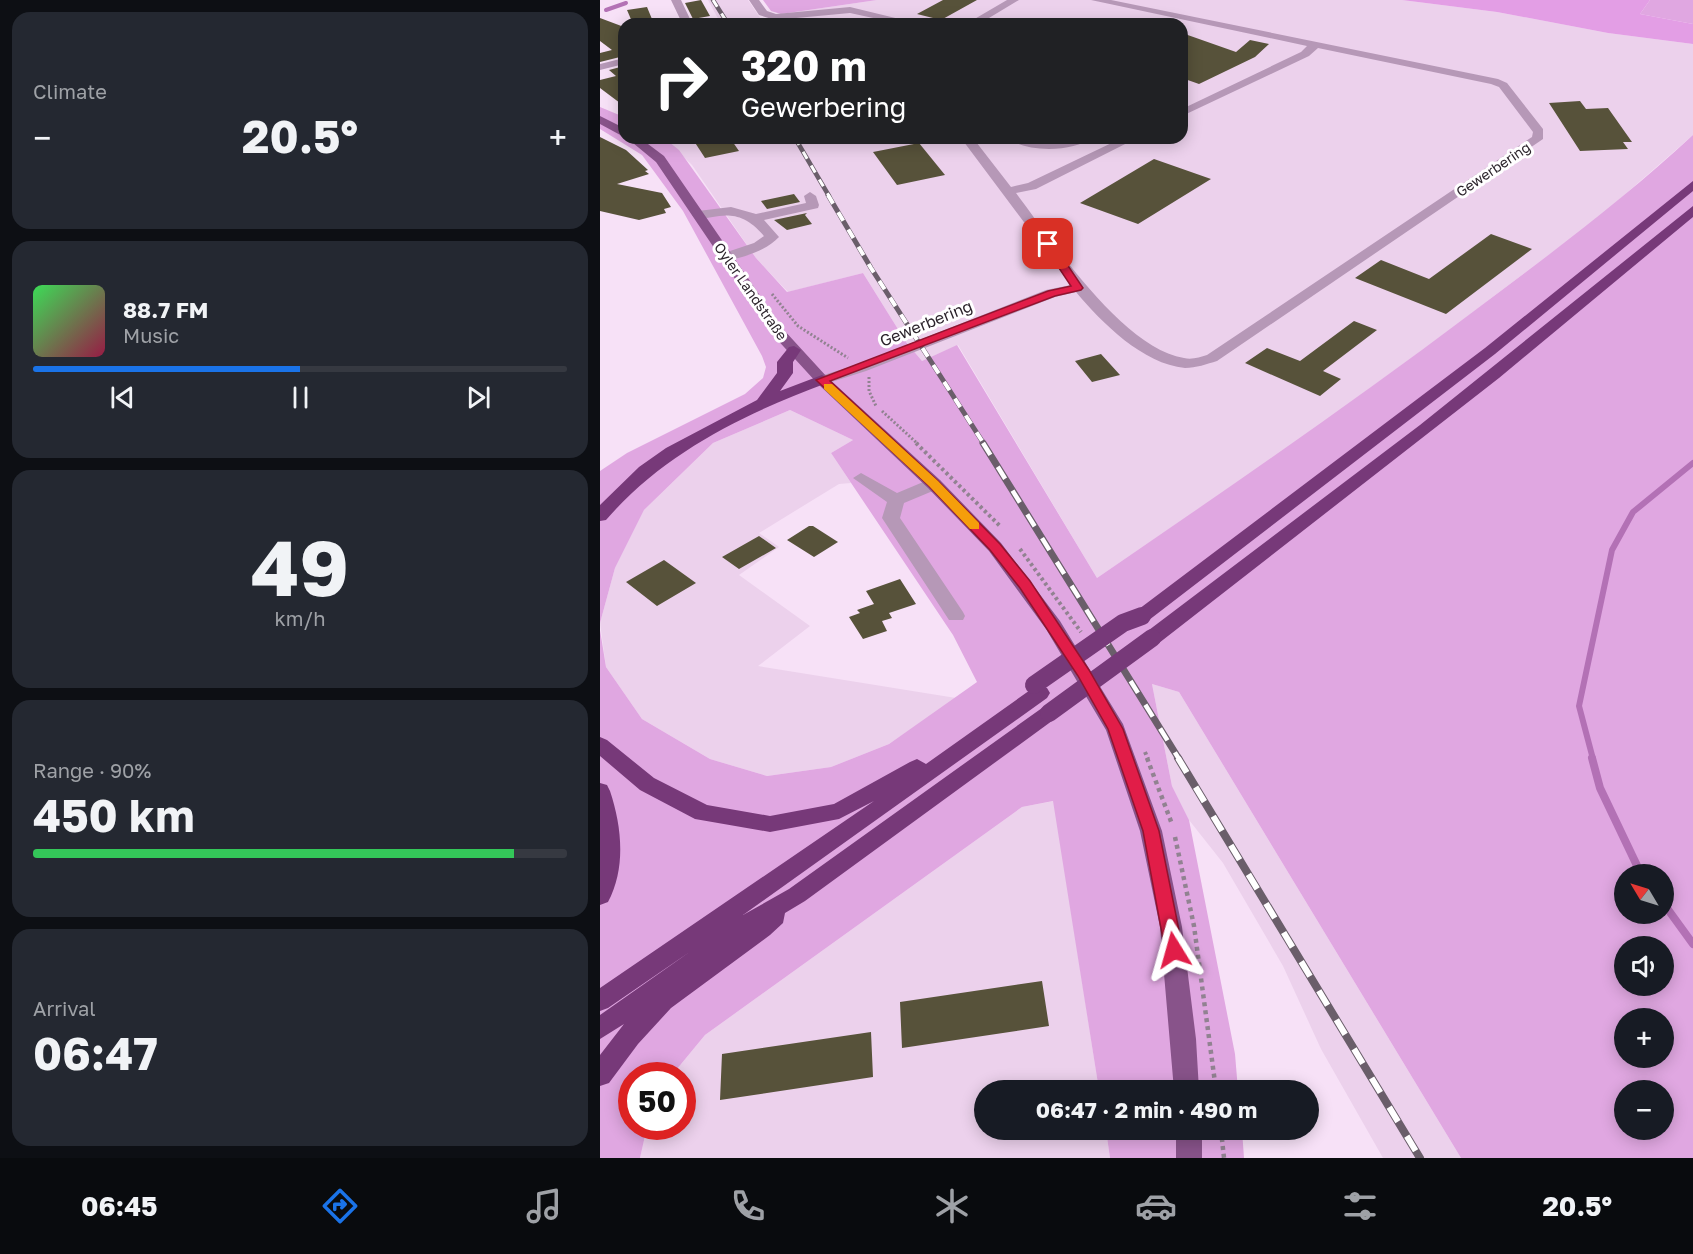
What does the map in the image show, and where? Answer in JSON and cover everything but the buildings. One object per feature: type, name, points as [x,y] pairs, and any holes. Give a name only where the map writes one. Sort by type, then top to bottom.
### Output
[{"type":"highway","points":[[600,745],[647,784],[703,813],[770,824],[839,811],[899,779],[1131,627],[1401,422],[1603,262],[1693,185]]},
{"type":"highway","points":[[600,1028],[749,923],[797,895],[1152,638],[1378,468],[1512,361],[1693,210]]},
{"type":"highway","points":[[759,406],[785,373],[785,362],[795,350]]},
{"type":"highway","points":[[600,516],[611,501],[664,457],[759,406],[822,380]]},
{"type":"highway","points":[[600,1001],[841,836],[1037,689]]},
{"type":"highway","points":[[600,791],[608,813],[608,880],[600,896]]},
{"type":"highway","points":[[600,1075],[627,1037],[664,1000],[759,931],[797,895]]},
{"type":"main road","points":[[600,119],[618,130]]},
{"type":"main road","name":"Oyler Landstraße","points":[[641,144],[660,159],[778,332],[822,380],[934,484],[995,547],[1025,584],[1084,673],[1116,729],[1151,831],[1171,927],[1186,1080]]},
{"type":"main road","points":[[1189,1140],[1189,1158]]},
{"type":"street","points":[[676,0],[685,18]]},
{"type":"street","points":[[754,0],[763,13],[775,17],[850,10],[887,18]]},
{"type":"street","points":[[982,18],[1014,0]]},
{"type":"street","name":"Gewerbering","points":[[1096,0],[1186,18]]},
{"type":"street","name":"Gewerbering","points":[[972,144],[1009,191],[1077,288],[1104,315],[1165,358],[1187,364],[1212,358],[1537,139],[1539,132],[1503,85],[1494,81],[1188,18]]},
{"type":"street","points":[[1188,110],[1305,54],[1316,44]]},
{"type":"street","points":[[600,67],[618,62]]},
{"type":"street","points":[[1026,144],[1053,146],[1061,144]]},
{"type":"street","points":[[1009,191],[1032,186],[1119,144]]},
{"type":"street","points":[[698,215],[734,210],[757,218],[813,205],[810,196]]},
{"type":"street","points":[[726,257],[759,246],[772,237],[757,218]]},
{"type":"street","name":"Gewerbering","points":[[822,380],[861,368],[1027,302],[1077,288]]},
{"type":"street","points":[[861,478],[896,500]]},
{"type":"street","points":[[896,500],[934,484]]},
{"type":"street","points":[[896,500],[891,518],[956,616]]},
{"type":"path","points":[[769,289],[798,326],[861,368]]},
{"type":"path","points":[[1222,1140],[1224,1158]]},
{"type":"shaded area","points":[[708,0],[748,0],[760,18],[718,18]]},
{"type":"shaded area","points":[[763,0],[877,0],[781,14],[771,11]]},
{"type":"shaded area","points":[[877,0],[1402,0],[1497,12],[1608,33],[1693,44],[1693,135],[1599,217],[1429,345],[1282,452],[1097,578],[958,345],[922,361],[906,342],[863,273],[788,292],[756,258],[692,165],[670,144],[1188,144],[1188,18],[772,18],[781,14]]},
{"type":"shaded area","points":[[1402,0],[1650,0],[1640,14],[1693,24],[1693,44],[1608,33],[1497,12]]},
{"type":"shaded area","points":[[1650,0],[1693,0],[1693,24],[1640,14]]},
{"type":"shaded area","points":[[600,107],[618,114],[618,140],[600,129]]},
{"type":"shaded area","points":[[1693,135],[1693,1158],[1461,1158],[1179,692],[1152,684],[1172,786],[1189,820],[1235,1054],[1237,1080],[1097,1080],[1053,801],[1022,807],[705,1035],[683,1062],[618,1062],[618,1140],[644,1140],[640,1158],[600,1158],[600,630],[606,667],[642,719],[710,759],[767,776],[831,767],[889,744],[977,682],[953,635],[831,453],[853,440],[790,410],[713,443],[644,510],[615,568],[600,623],[600,471],[627,453],[745,394],[763,378],[766,367],[683,211],[642,155],[624,144],[672,144],[679,150],[756,258],[787,292],[863,273],[906,342],[922,361],[957,345],[1097,578],[1428,346],[1586,226]]},
{"type":"shaded area","points":[[790,410],[853,440],[831,453],[851,483],[839,484],[759,533],[779,547],[739,575],[810,626],[758,666],[956,698],[889,744],[831,767],[767,776],[710,759],[642,719],[606,667],[600,623],[615,568],[644,510],[713,443]]},
{"type":"shaded area","points":[[1152,684],[1179,692],[1461,1158],[1383,1158],[1321,1049],[1283,966],[1223,863],[1189,820],[1172,786]]},
{"type":"shaded area","points":[[1054,801],[1097,1080],[974,1080],[974,1140],[1107,1140],[1110,1158],[640,1158],[644,1140],[696,1140],[696,1062],[683,1062],[705,1035],[1022,807]]},
{"type":"shaded area","points":[[1107,1140],[1243,1140],[1244,1158],[1110,1158]]},
{"type":"waterway","points":[[606,10],[626,3]]},
{"type":"waterway","points":[[1593,759],[1579,706],[1612,550],[1633,512],[1693,463]]},
{"type":"waterway","points":[[1592,758],[1600,788],[1636,864]]},
{"type":"waterway","points":[[1674,918],[1693,944]]},
{"type":"railway","points":[[713,0],[724,18]]},
{"type":"railway","points":[[799,144],[829,196]]},
{"type":"railway","points":[[828,195],[871,268],[984,444]]},
{"type":"railway","points":[[983,443],[1179,759]]},
{"type":"railway","points":[[1178,758],[1420,1158]]},
{"type":"slow traffic","points":[[828,386],[908,459],[975,526]]},
{"type":"route","points":[[1048,244],[1069,272],[1077,288],[1051,293],[971,323],[922,345],[822,380],[934,484],[995,547],[1025,584],[1084,673],[1116,729],[1151,831],[1174,950]]}]
